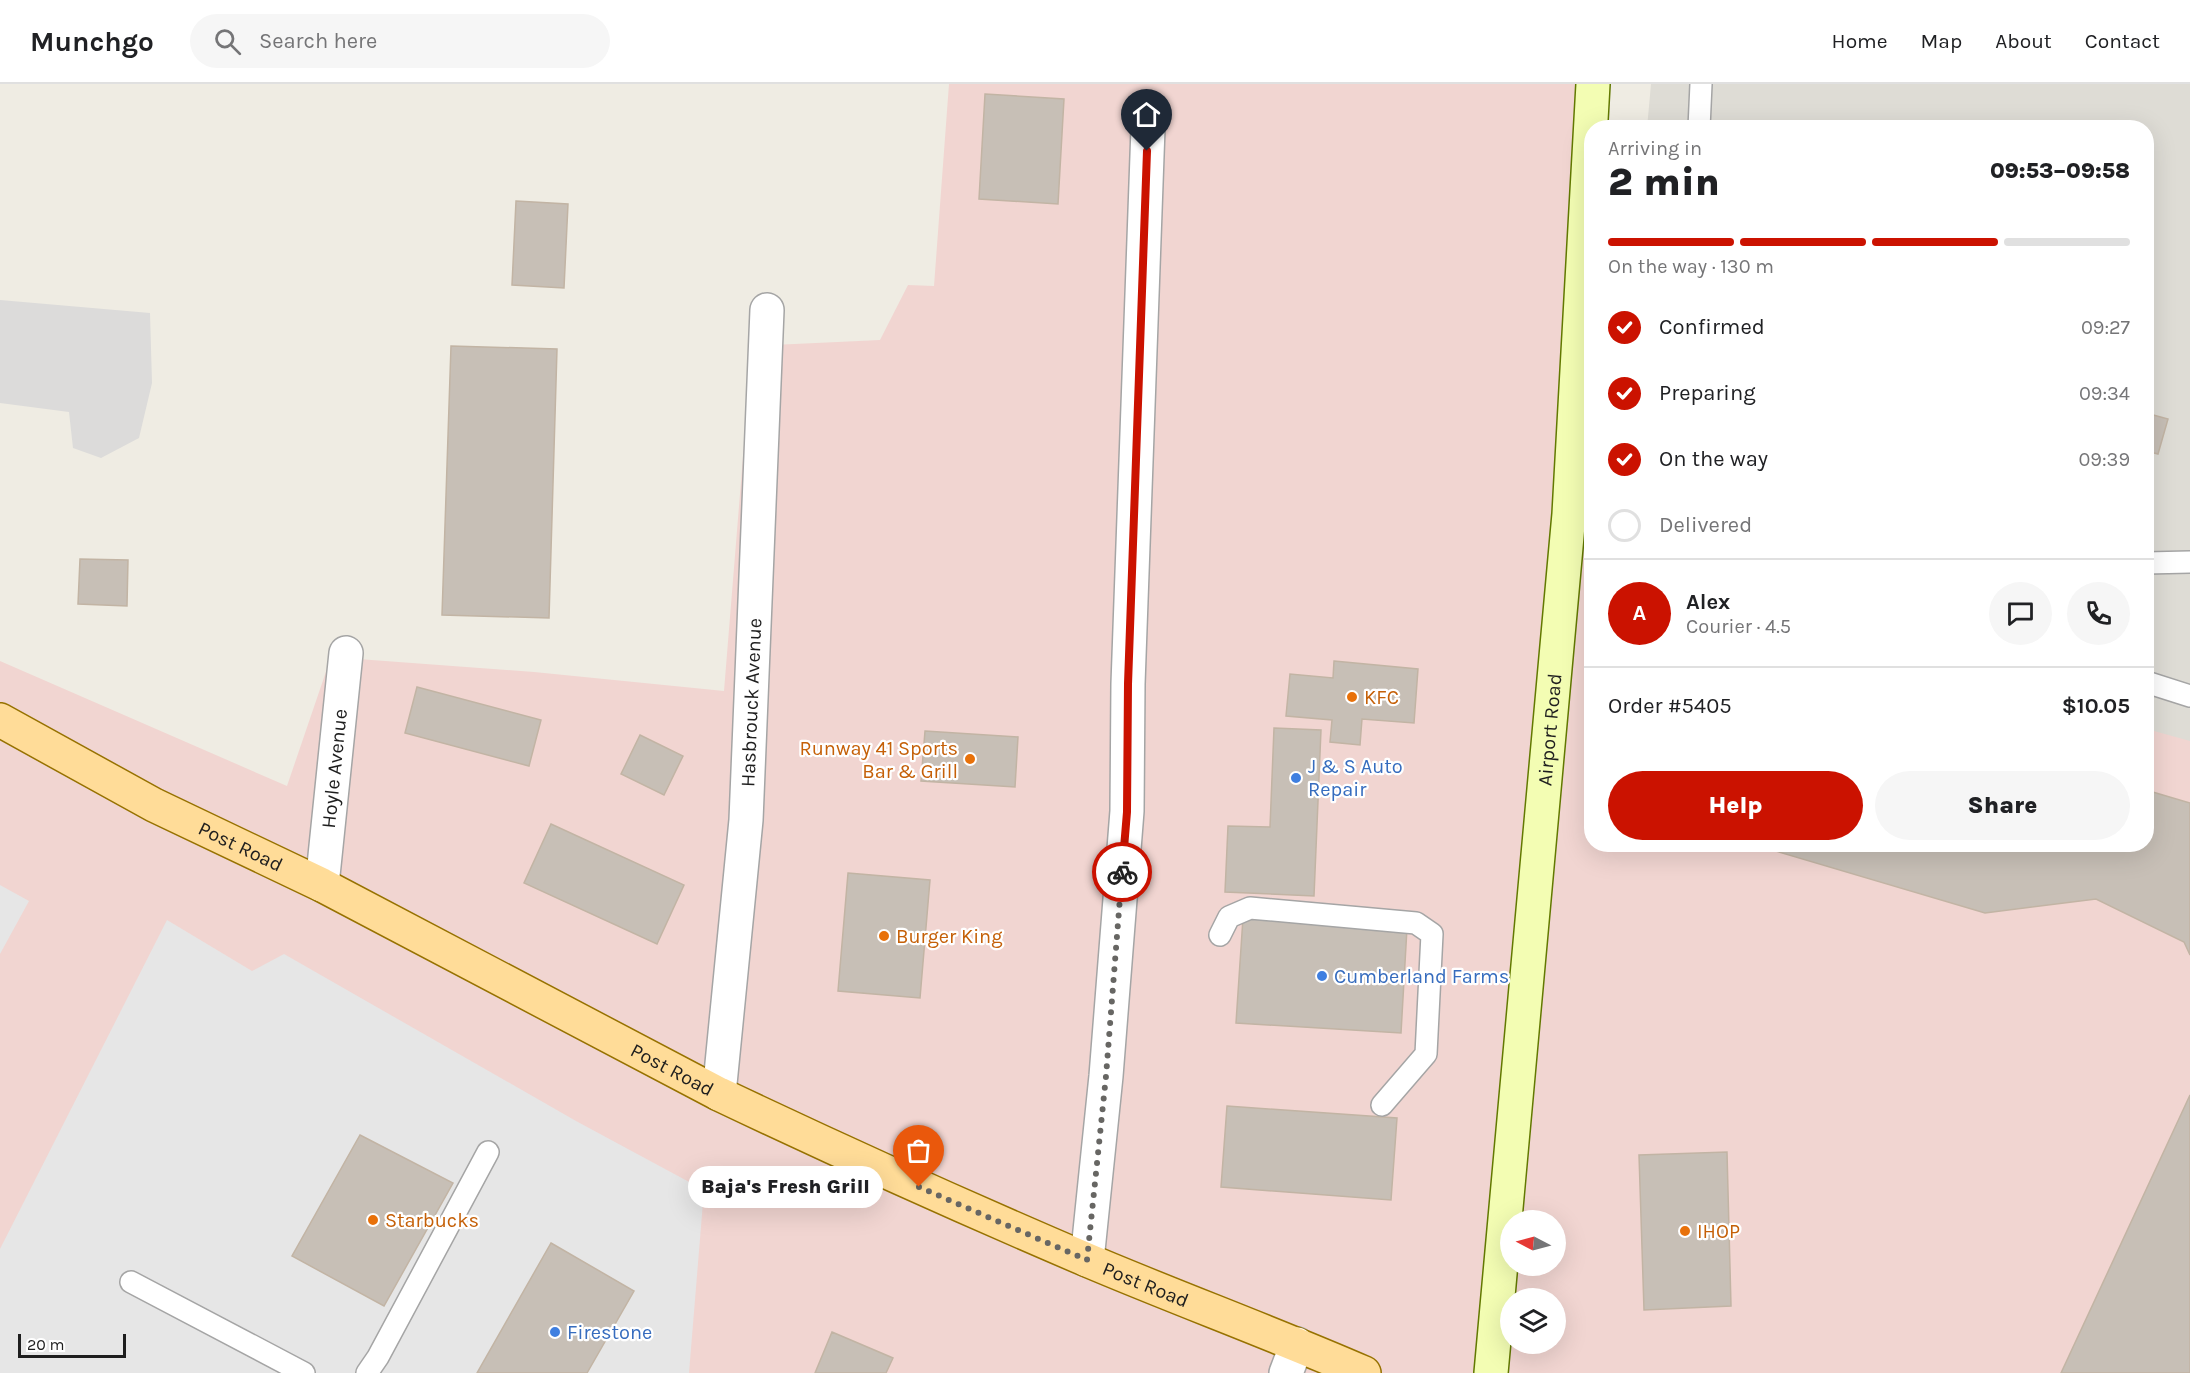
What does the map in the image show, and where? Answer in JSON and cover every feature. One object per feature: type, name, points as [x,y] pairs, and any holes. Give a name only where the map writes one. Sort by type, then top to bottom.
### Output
[{"type":"main road","name":"Airport Road","points":[[1592,120],[1593,84]]},
{"type":"main road","name":"Airport Road","points":[[1491,1373],[1584,512]]},
{"type":"main road","name":"Post Road","points":[[0,720],[154,805],[322,885],[719,1094],[899,1178],[1087,1260],[1291,1358],[1364,1373]]},
{"type":"street","points":[[1087,1260],[1106,1076],[1127,812],[1128,684],[1148,128]]},
{"type":"street","name":"Hasbrouck Avenue","points":[[719,1094],[746,820],[767,310]]},
{"type":"street","name":"Hoyle Avenue","points":[[322,885],[346,653]]},
{"type":"lane","points":[[1699,120],[1701,84]]},
{"type":"lane","points":[[2154,563],[2190,562]]},
{"type":"lane","points":[[2154,685],[2190,696]]},
{"type":"lane","points":[[1220,935],[1229,917],[1250,908],[1416,923],[1431,934],[1426,1054],[1382,1105]]},
{"type":"lane","points":[[367,1373],[378,1357],[488,1152]]},
{"type":"lane","points":[[131,1282],[304,1373]]},
{"type":"shaded area","points":[[949,84],[1593,84],[1591,120],[1584,120],[1584,238],[1568,513],[1584,518],[1584,852],[2154,852],[2154,686],[2190,697],[2190,1373],[0,1373],[0,661],[287,786],[331,657],[534,672],[724,691],[752,346],[880,340],[908,285],[934,286]]},
{"type":"shaded area","points":[[1651,84],[2190,84],[2190,741],[2154,731],[2154,120],[1648,120]]},
{"type":"shaded area","points":[[0,300],[150,313],[152,383],[139,438],[101,458],[73,448],[69,412],[0,403]]},
{"type":"shaded area","points":[[0,885],[29,901],[0,954]]},
{"type":"shaded area","points":[[167,920],[252,971],[284,954],[576,1121],[704,1190],[689,1373],[0,1373],[0,1249]]},
{"type":"building","points":[[985,94],[1064,99],[1058,204],[979,199]]},
{"type":"building","points":[[516,201],[568,204],[564,288],[512,285]]},
{"type":"building","points":[[451,346],[557,349],[549,618],[442,615]]},
{"type":"building","points":[[2154,415],[2168,419],[2158,454],[2154,453]]},
{"type":"building","points":[[80,559],[128,560],[127,606],[78,604]]},
{"type":"building","name":"KFC","points":[[1334,661],[1418,669],[1414,723],[1362,719],[1360,745],[1330,742],[1332,720],[1286,716],[1290,674],[1333,678]]},
{"type":"building","points":[[417,687],[541,720],[529,766],[405,733]]},
{"type":"building","name":"J & S Auto Repair","points":[[1274,728],[1321,730],[1314,896],[1225,892],[1228,826],[1270,827]]},
{"type":"building","name":"Runway 41 Sports Bar & Grill","points":[[925,731],[1018,737],[1015,787],[921,781]]},
{"type":"building","points":[[640,735],[683,756],[664,795],[621,774]]},
{"type":"building","points":[[2154,792],[2190,803],[2190,955],[2184,942],[2096,899],[1985,913],[1779,852],[2154,852]]},
{"type":"building","points":[[551,824],[684,885],[657,944],[524,883]]},
{"type":"building","name":"Burger King","points":[[848,873],[930,880],[920,998],[838,991]]},
{"type":"building","name":"Cumberland Farms","points":[[1243,918],[1407,928],[1401,1033],[1236,1023]]},
{"type":"building","points":[[2190,1095],[2190,1373],[2061,1373]]},
{"type":"building","points":[[1227,1106],[1397,1118],[1391,1200],[1221,1187]]},
{"type":"building","name":"Starbucks","points":[[360,1135],[453,1183],[384,1306],[292,1256]]},
{"type":"building","name":"IHOP","points":[[1727,1152],[1731,1306],[1644,1310],[1639,1155]]},
{"type":"building","name":"Firestone","points":[[551,1243],[634,1291],[587,1373],[477,1373]]},
{"type":"building","points":[[832,1332],[893,1358],[886,1373],[815,1373]]},
{"type":"way so far","points":[[919,1187],[1087,1260],[1106,1076],[1122,872]]},
{"type":"place","name":"KFC","points":[[1352,697]]},
{"type":"place","name":"Runway 41 Sports Bar & Grill","points":[[970,759]]},
{"type":"place","name":"J & S Auto Repair","points":[[1296,778]]},
{"type":"place","name":"Burger King","points":[[884,936]]},
{"type":"place","name":"Cumberland Farms","points":[[1322,976]]},
{"type":"place","name":"Baja's Fresh Grill","points":[[919,1187]]},
{"type":"place","name":"Starbucks","points":[[373,1220]]},
{"type":"place","name":"IHOP","points":[[1685,1231]]},
{"type":"place","name":"Firestone","points":[[555,1332]]},
{"type":"route","points":[[1122,872],[1127,812],[1128,684],[1147,151]]}]
